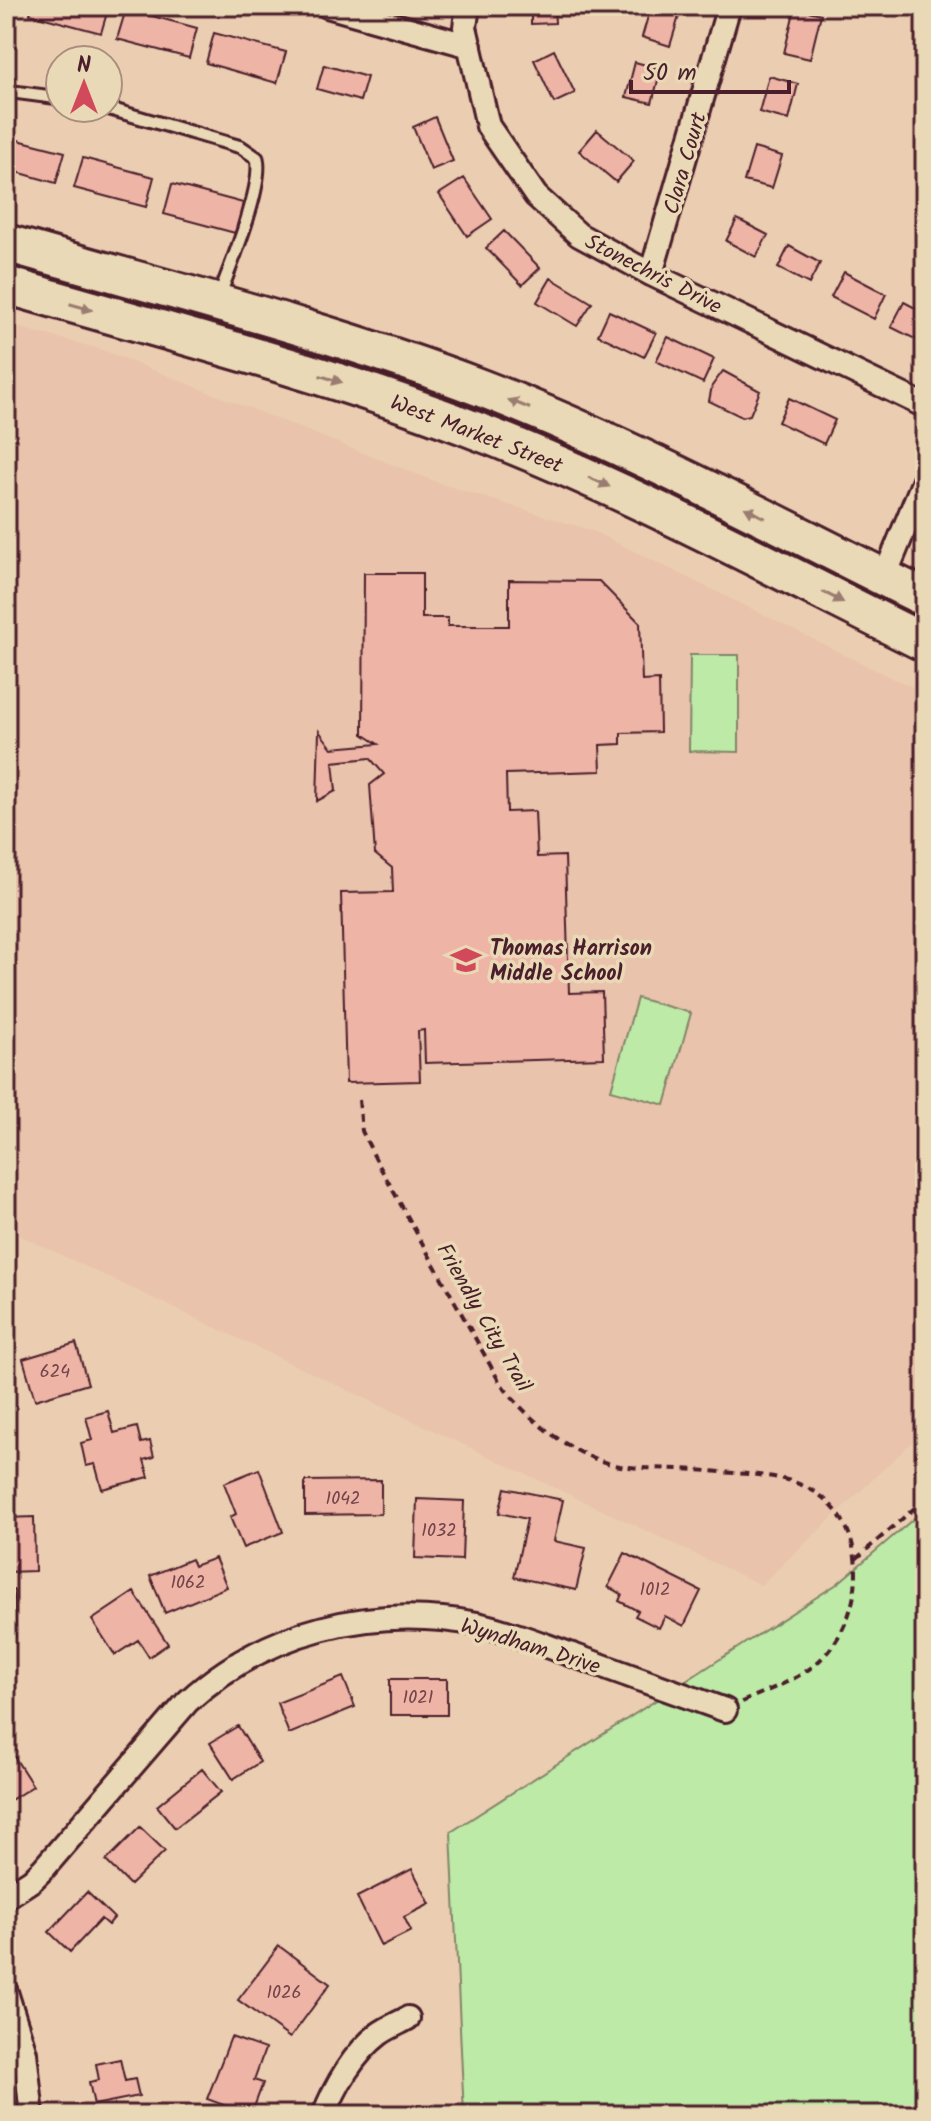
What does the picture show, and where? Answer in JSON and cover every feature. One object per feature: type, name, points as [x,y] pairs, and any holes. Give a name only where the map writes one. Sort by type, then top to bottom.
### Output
[{"type":"main road","name":"West Market Street","points":[[6,243],[386,354],[544,413],[721,496],[925,598]]},
{"type":"main road","name":"West Market Street","points":[[6,285],[310,373],[462,425],[552,461],[659,510],[925,643]]},
{"type":"street","points":[[327,6],[470,46]]},
{"type":"street","name":"Stonechris Drive","points":[[468,6],[465,27],[488,126],[536,196],[579,235],[651,274],[925,406]]},
{"type":"street","name":"Clara Court","points":[[651,274],[729,6]]},
{"type":"street","points":[[884,578],[925,478]]},
{"type":"street","name":"Wyndham Drive","points":[[6,1897],[44,1868],[187,1702],[229,1667],[290,1637],[325,1628],[398,1617],[433,1618],[478,1625],[522,1637],[725,1710]]},
{"type":"street","points":[[6,1992],[25,2053],[32,2115]]},
{"type":"street","points":[[324,2115],[333,2093],[352,2064],[379,2034],[408,2018]]},
{"type":"lane","points":[[6,91],[44,96]]},
{"type":"lane","points":[[124,113],[241,147],[257,158],[257,179],[216,303]]},
{"type":"path","name":"Friendly City Trail","points":[[359,1100],[362,1131],[375,1158],[499,1381],[523,1412],[556,1436],[605,1462],[636,1468],[770,1476],[805,1486],[834,1508],[849,1536],[856,1559],[857,1583],[846,1625],[833,1646],[802,1674],[725,1710]]},
{"type":"path","points":[[856,1559],[925,1499]]},
{"type":"shaded area","name":"Thomas Harrison Middle School","points":[[6,324],[100,349],[442,484],[593,531],[925,692],[925,1430],[761,1585],[6,1229]]},
{"type":"green space","points":[[690,655],[739,655],[739,752],[689,751]]},
{"type":"green space","points":[[637,998],[691,1013],[665,1105],[611,1090]]},
{"type":"green space","points":[[925,1509],[925,2115],[464,2115],[451,1832],[837,1584]]},
{"type":"building","points":[[32,6],[109,6],[101,33],[30,14]]},
{"type":"building","points":[[531,6],[554,6],[555,23],[531,24]]},
{"type":"building","points":[[651,6],[680,13],[670,46],[642,37]]},
{"type":"building","points":[[795,8],[821,14],[810,59],[784,53]]},
{"type":"building","points":[[126,9],[197,28],[189,58],[117,39]]},
{"type":"building","points":[[214,33],[286,52],[277,83],[206,63]]},
{"type":"building","points":[[554,50],[575,93],[554,103],[534,60]]},
{"type":"building","points":[[635,62],[661,69],[652,103],[626,97]]},
{"type":"building","points":[[324,65],[367,77],[360,101],[317,89]]},
{"type":"building","points":[[769,76],[798,84],[789,120],[759,112]]},
{"type":"building","points":[[435,117],[453,161],[431,170],[413,127]]},
{"type":"building","points":[[597,130],[634,161],[616,182],[579,151]]},
{"type":"building","points":[[6,137],[65,152],[56,183],[6,169]]},
{"type":"building","points":[[754,148],[782,156],[772,188],[744,181]]},
{"type":"building","points":[[83,158],[154,177],[146,207],[74,188]]},
{"type":"building","points":[[464,178],[492,219],[467,236],[439,194]]},
{"type":"building","points":[[172,184],[243,203],[235,233],[164,214]]},
{"type":"building","points":[[737,219],[768,235],[756,257],[726,241]]},
{"type":"building","points":[[504,231],[540,268],[522,285],[486,248]]},
{"type":"building","points":[[789,246],[820,263],[809,284],[778,268]]},
{"type":"building","points":[[844,272],[886,294],[874,319],[831,297]]},
{"type":"building","points":[[551,278],[592,303],[577,326],[537,302]]},
{"type":"building","points":[[904,302],[925,313],[925,344],[891,327]]},
{"type":"building","points":[[609,311],[656,333],[644,357],[598,335]]},
{"type":"building","points":[[668,337],[714,359],[703,383],[656,361]]},
{"type":"building","points":[[723,371],[760,391],[750,415],[742,417],[709,401],[712,386]]},
{"type":"building","points":[[789,398],[835,420],[824,444],[778,422]]},
{"type":"building","points":[[364,573],[422,573],[422,618],[448,618],[448,626],[509,626],[509,580],[599,581],[640,623],[642,681],[659,680],[660,732],[621,733],[621,744],[600,745],[601,771],[506,774],[507,812],[535,811],[537,857],[565,856],[569,993],[602,992],[604,1058],[425,1063],[424,1030],[418,1031],[420,1081],[346,1083],[341,893],[393,892],[392,868],[375,854],[370,785],[384,774],[370,758],[333,762],[336,791],[317,801],[319,731],[332,748],[378,744],[363,734]]},
{"type":"building","points":[[76,1343],[88,1384],[35,1400],[23,1359]]},
{"type":"building","points":[[108,1411],[114,1433],[137,1427],[141,1443],[150,1441],[154,1457],[144,1460],[149,1477],[102,1489],[95,1464],[86,1466],[81,1443],[92,1440],[86,1417]]},
{"type":"building","points":[[259,1469],[283,1532],[243,1548],[230,1517],[236,1514],[224,1483]]},
{"type":"building","points":[[381,1480],[381,1514],[305,1515],[305,1481]]},
{"type":"building","points":[[505,1488],[563,1500],[554,1541],[586,1548],[576,1590],[514,1577],[527,1519],[499,1513]]},
{"type":"building","points":[[417,1499],[464,1501],[462,1560],[415,1558]]},
{"type":"building","points":[[34,1517],[35,1571],[6,1572],[6,1518]]},
{"type":"building","points":[[625,1553],[701,1591],[684,1626],[665,1616],[659,1628],[635,1616],[638,1611],[619,1601],[622,1594],[608,1587]]},
{"type":"building","points":[[215,1558],[227,1587],[165,1613],[150,1576],[191,1559],[194,1566]]},
{"type":"building","points":[[6,1590],[14,1590],[15,1636],[6,1636]]},
{"type":"building","points":[[134,1592],[168,1644],[149,1657],[138,1640],[115,1655],[92,1620]]},
{"type":"building","points":[[343,1677],[355,1707],[289,1734],[277,1703]]},
{"type":"building","points":[[390,1679],[447,1679],[447,1715],[390,1715]]},
{"type":"building","points":[[238,1726],[260,1762],[233,1779],[210,1743]]},
{"type":"building","points":[[6,1744],[33,1786],[6,1803]]},
{"type":"building","points":[[202,1769],[221,1792],[175,1828],[157,1806]]},
{"type":"building","points":[[140,1827],[165,1851],[130,1885],[106,1861]]},
{"type":"building","points":[[412,1869],[430,1904],[404,1917],[411,1931],[381,1946],[357,1897]]},
{"type":"building","points":[[87,1892],[114,1918],[108,1925],[101,1919],[70,1952],[49,1932]]},
{"type":"building","points":[[279,1946],[330,1984],[290,2038],[238,2000]]},
{"type":"building","points":[[231,2037],[265,2049],[254,2080],[263,2083],[251,2115],[207,2099]]},
{"type":"building","points":[[120,2059],[125,2081],[135,2079],[139,2096],[94,2105],[89,2082],[99,2080],[96,2064]]},
{"type":"building","points":[[185,2109],[235,2114],[235,2115],[185,2115]]},
{"type":"place","name":"Thomas Harrison Middle School","points":[[466,960]]}]
